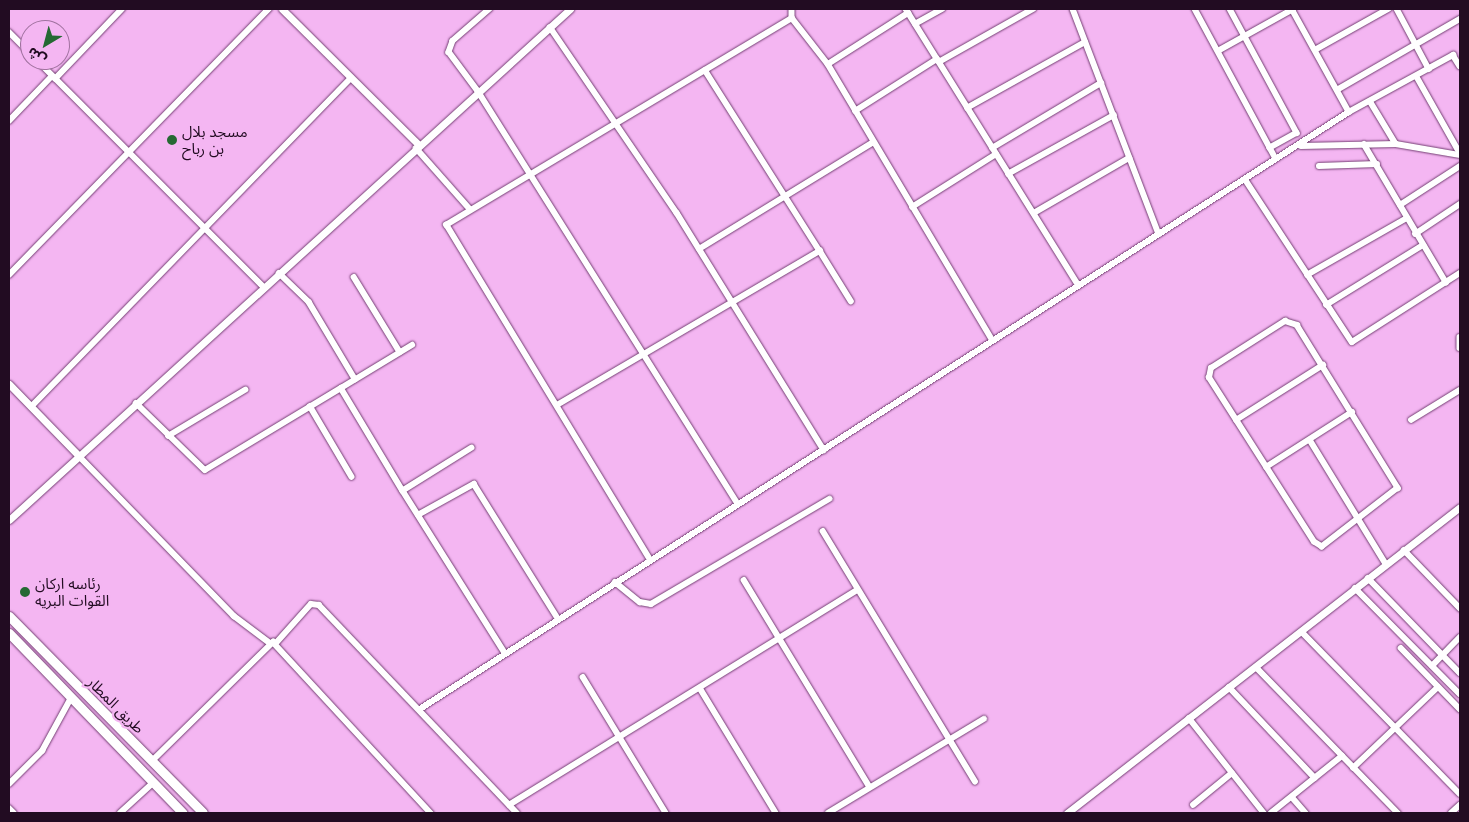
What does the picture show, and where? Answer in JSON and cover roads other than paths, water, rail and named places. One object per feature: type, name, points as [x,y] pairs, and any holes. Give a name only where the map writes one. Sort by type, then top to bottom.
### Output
[{"type":"highway","name":"طريق المطار","points":[[9,616],[203,813]]},
{"type":"highway","name":"طريق المطار","points":[[9,634],[183,813]]},
{"type":"street","points":[[9,121],[122,9]]},
{"type":"street","points":[[9,275],[269,9]]},
{"type":"street","points":[[282,9],[417,147],[470,209]]},
{"type":"street","points":[[490,9],[448,48],[478,91],[738,504]]},
{"type":"street","points":[[9,520],[570,9]]},
{"type":"street","points":[[792,9],[792,18],[828,64],[872,143],[992,340]]},
{"type":"street","points":[[915,24],[942,9]]},
{"type":"street","points":[[855,111],[938,61],[1033,9]]},
{"type":"street","points":[[1073,9],[1159,234]]},
{"type":"street","points":[[1195,9],[1276,159]]},
{"type":"street","points":[[1230,9],[1297,133],[1270,148]]},
{"type":"street","points":[[1218,51],[1293,9],[1349,112]]},
{"type":"street","points":[[1315,50],[1388,9]]},
{"type":"street","points":[[1397,9],[1429,69]]},
{"type":"street","points":[[828,64],[907,11],[1078,284]]},
{"type":"street","points":[[650,560],[446,228],[470,209],[618,123],[792,18]]},
{"type":"street","points":[[1337,90],[1460,18]]},
{"type":"street","points":[[550,27],[618,123],[824,450]]},
{"type":"street","points":[[9,32],[20,44]]},
{"type":"street","points":[[967,108],[1085,42]]},
{"type":"street","points":[[420,709],[615,582],[824,450],[1078,284],[1276,159],[1300,146],[1349,112],[1417,77],[1453,54],[1460,66]]},
{"type":"street","points":[[47,70],[264,287]]},
{"type":"street","points":[[705,70],[851,301]]},
{"type":"street","points":[[1417,77],[1460,154]]},
{"type":"street","points":[[32,407],[351,78]]},
{"type":"street","points":[[992,148],[1101,83]]},
{"type":"street","points":[[1370,101],[1396,144]]},
{"type":"street","points":[[1008,174],[1114,115]]},
{"type":"street","points":[[699,249],[784,195],[872,143]]},
{"type":"street","points":[[1364,144],[1378,164],[1415,234],[1446,282]]},
{"type":"street","points":[[1300,146],[1396,144],[1460,154]]},
{"type":"street","points":[[912,207],[996,154]]},
{"type":"street","points":[[1034,213],[1129,158]]},
{"type":"street","points":[[1319,166],[1378,164]]},
{"type":"street","points":[[1400,205],[1460,166]]},
{"type":"street","points":[[1245,179],[1348,340],[1357,341],[1460,273]]},
{"type":"street","points":[[1415,234],[1460,204]]},
{"type":"street","points":[[1307,275],[1407,218]]},
{"type":"street","points":[[1326,306],[1422,245]]},
{"type":"street","points":[[557,406],[820,251]]},
{"type":"street","points":[[279,273],[309,302],[355,379]]},
{"type":"street","points":[[354,276],[400,352]]},
{"type":"street","points":[[1292,322],[1352,412],[1398,488],[1359,520],[1317,547],[1209,378],[1211,368],[1292,322]]},
{"type":"street","points":[[1460,338],[1460,348]]},
{"type":"street","points":[[136,403],[168,436],[206,470],[412,345]]},
{"type":"street","points":[[1236,420],[1322,365]]},
{"type":"street","points":[[9,384],[234,616],[273,643],[431,813]]},
{"type":"street","points":[[341,388],[505,653]]},
{"type":"street","points":[[168,436],[245,390]]},
{"type":"street","points":[[1411,420],[1460,390]]},
{"type":"street","points":[[310,406],[352,477]]},
{"type":"street","points":[[1266,467],[1352,412]]},
{"type":"street","points":[[1310,440],[1386,564]]},
{"type":"street","points":[[403,491],[472,448]]},
{"type":"street","points":[[418,514],[474,484],[559,620]]},
{"type":"street","points":[[615,582],[640,602],[651,604],[829,499]]},
{"type":"street","points":[[1067,813],[1302,632],[1355,588],[1460,507]]},
{"type":"street","points":[[823,531],[857,590],[975,781]]},
{"type":"street","points":[[1404,550],[1459,604]]},
{"type":"street","points":[[1368,578],[1460,673]]},
{"type":"street","points":[[744,580],[870,787]]},
{"type":"street","points":[[1355,588],[1460,694]]},
{"type":"street","points":[[509,805],[618,736],[780,640],[857,590]]},
{"type":"street","points":[[152,761],[311,604],[319,605],[517,813]]},
{"type":"street","points":[[1302,632],[1460,794]]},
{"type":"street","points":[[1432,666],[1460,637]]},
{"type":"street","points":[[1401,648],[1460,709]]},
{"type":"street","points":[[1256,667],[1398,813]]},
{"type":"street","points":[[583,677],[666,813]]},
{"type":"street","points":[[1229,687],[1315,778]]},
{"type":"street","points":[[1354,768],[1438,687]]},
{"type":"street","points":[[700,688],[776,813]]},
{"type":"street","points":[[9,784],[42,751],[71,698]]},
{"type":"street","points":[[1189,718],[1264,813]]},
{"type":"street","points":[[828,813],[984,719]]},
{"type":"street","points":[[1271,813],[1342,756]]},
{"type":"street","points":[[1193,805],[1232,773]]},
{"type":"street","points":[[120,813],[153,783]]},
{"type":"street","points":[[1292,797],[1306,813]]},
{"type":"street","points":[[1451,813],[1460,805]]},
{"type":"street","points":[[9,808],[14,813]]},
{"type":"place","name":"مسجد بلال بن رباح","points":[[172,140]]},
{"type":"place","name":"رئاسه اركان القوات البريه","points":[[25,592]]}]
